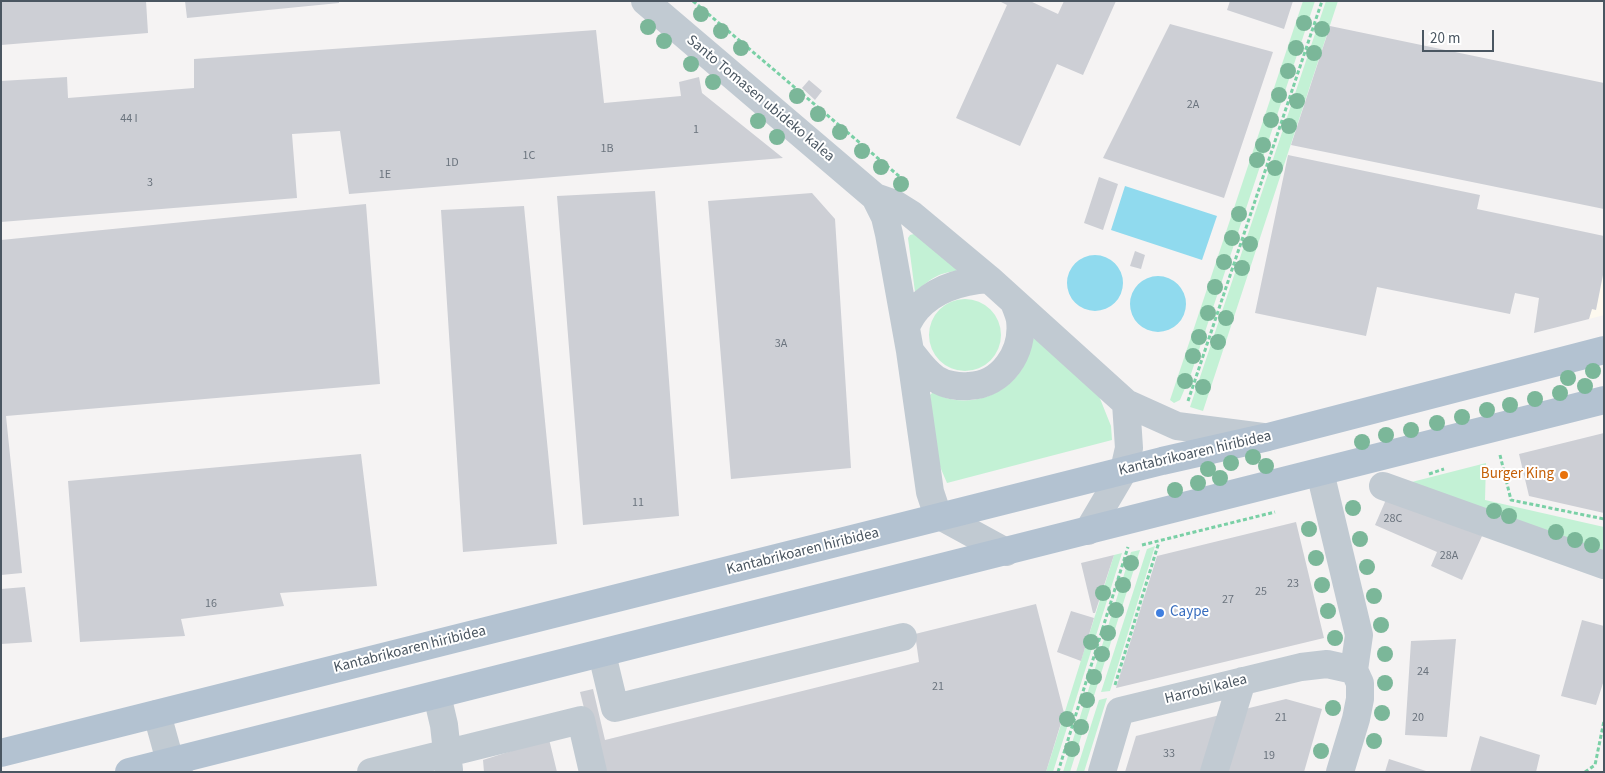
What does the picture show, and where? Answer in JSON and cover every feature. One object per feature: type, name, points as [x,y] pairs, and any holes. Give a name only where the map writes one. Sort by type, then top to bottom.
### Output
[{"type":"main road","name":"Kantabrikoaren hiribidea","points":[[1,753],[1124,470],[1268,437],[1604,350]]},
{"type":"main road","points":[[129,772],[174,766],[437,695],[1604,400]]},
{"type":"street","name":"Santo Tomasen ubideko kalea","points":[[645,1],[875,197],[895,204],[911,214],[989,279],[1126,403],[1177,426],[1268,437]]},
{"type":"street","name":"Santo Tomasen ubideko kalea","points":[[875,197],[885,217],[908,338],[930,492],[935,507],[942,517]]},
{"type":"street","points":[[908,338],[917,309],[948,286],[968,280],[989,279]]},
{"type":"street","name":"Santo Tomasen ubideko kalea","points":[[908,338],[923,368],[937,380],[959,387],[986,383],[994,379],[1008,366],[1018,348],[1020,320],[1014,302]]},
{"type":"street","points":[[1088,531],[1124,470],[1129,448],[1126,403]]},
{"type":"street","points":[[1320,472],[1359,635],[1354,670],[1360,683],[1360,699],[1340,772]]},
{"type":"street","points":[[1383,486],[1604,565]]},
{"type":"street","points":[[942,517],[1006,552]]},
{"type":"street","points":[[602,654],[615,708],[902,637]]},
{"type":"street","name":"Harrobi kalea","points":[[1102,772],[1120,711],[1301,667],[1327,664],[1354,670]]},
{"type":"street","points":[[1214,772],[1242,682]]},
{"type":"street","points":[[437,695],[443,722],[448,762]]},
{"type":"street","points":[[157,714],[174,766]]},
{"type":"street","points":[[371,772],[448,762],[580,720],[593,772]]},
{"type":"path","points":[[693,1],[906,182]]},
{"type":"path","points":[[1165,421],[1185,411],[1322,1]]},
{"type":"path","points":[[1500,454],[1511,500],[1604,519]]},
{"type":"path","points":[[1058,772],[1137,517]]},
{"type":"path","points":[[1112,693],[1159,542]]},
{"type":"path","points":[[1585,772],[1595,765],[1604,721]]},
{"type":"shaded area","points":[[1604,270],[1604,315],[1589,319],[1592,309],[1596,310]]},
{"type":"green space","points":[[1303,1],[1315,1],[1191,374],[1180,400],[1174,403],[1170,400]]},
{"type":"green space","points":[[1326,1],[1338,1],[1203,411],[1190,407]]},
{"type":"green space","points":[[914,234],[956,268],[956,271],[944,273],[934,278],[915,292],[908,238]]},
{"type":"green space","points":[[965,299],[979,302],[991,309],[998,321],[1001,335],[998,349],[991,361],[979,368],[965,371],[951,368],[939,361],[932,349],[929,335],[932,321],[939,309],[951,302]]},
{"type":"green space","points":[[1035,338],[1099,396],[1111,426],[1112,440],[947,483],[938,462],[930,395],[933,392],[957,400],[969,400],[994,394],[1014,379],[1022,369],[1027,359],[1031,340]]},
{"type":"green space","points":[[1486,463],[1485,500],[1604,527],[1604,557],[1400,485]]},
{"type":"green space","points":[[1155,546],[1110,691],[1101,692],[1147,549]]},
{"type":"green space","points":[[1140,550],[1070,772],[1063,772],[1131,552]]},
{"type":"green space","points":[[1122,553],[1053,772],[1046,772],[1114,555]]},
{"type":"green space","points":[[1107,698],[1084,772],[1076,772],[1099,700]]},
{"type":"water","points":[[1125,186],[1217,216],[1202,260],[1111,230]]},
{"type":"water","points":[[1095,255],[1106,257],[1115,263],[1121,272],[1123,283],[1121,294],[1115,303],[1106,309],[1095,311],[1084,309],[1075,303],[1069,294],[1067,283],[1069,272],[1075,263],[1084,257]]},
{"type":"water","points":[[1158,276],[1169,278],[1178,284],[1184,293],[1186,304],[1184,315],[1178,324],[1169,330],[1158,332],[1147,330],[1138,324],[1132,315],[1130,304],[1132,293],[1138,284],[1147,278]]},
{"type":"building","points":[[1,1],[146,1],[148,33],[1,45]]},
{"type":"building","points":[[185,1],[339,1],[339,3],[187,18]]},
{"type":"building","points":[[999,1],[1030,1],[1058,14],[1064,1],[1116,1],[1083,75],[1057,64],[1020,146],[956,118],[1007,5]]},
{"type":"building","points":[[1230,1],[1293,1],[1284,29],[1227,10]]},
{"type":"building","points":[[1170,24],[1273,52],[1224,198],[1103,158]]},
{"type":"building","points":[[1330,26],[1604,83],[1604,209],[1291,145]]},
{"type":"building","points":[[596,30],[604,103],[681,96],[679,82],[699,77],[702,93],[783,158],[349,194],[340,131],[292,134],[297,198],[1,222],[1,81],[67,77],[68,98],[194,88],[194,59]]},
{"type":"building","points":[[809,80],[822,91],[815,100],[802,88]]},
{"type":"building","points":[[1288,155],[1480,195],[1477,209],[1604,236],[1604,270],[1596,310],[1592,309],[1589,319],[1534,333],[1539,298],[1515,293],[1510,314],[1377,287],[1366,336],[1255,313]]},
{"type":"building","points":[[1099,177],[1118,184],[1103,230],[1084,223]]},
{"type":"building","points":[[655,191],[679,516],[583,525],[557,196]]},
{"type":"building","points":[[812,193],[835,219],[851,468],[731,479],[708,201]]},
{"type":"building","points":[[366,204],[380,384],[6,416],[22,573],[1,575],[1,240]]},
{"type":"building","points":[[524,206],[557,544],[463,552],[441,210]]},
{"type":"building","points":[[1135,251],[1145,255],[1141,269],[1130,266]]},
{"type":"building","name":"Burger King","points":[[1604,433],[1604,513],[1529,496],[1519,454]]},
{"type":"building","points":[[361,454],[377,586],[280,593],[284,606],[181,619],[185,636],[80,642],[68,481]]},
{"type":"building","points":[[1388,495],[1482,536],[1462,580],[1431,566],[1437,552],[1375,525]]},
{"type":"building","points":[[1296,522],[1324,638],[1116,688],[1157,556]]},
{"type":"building","points":[[1114,555],[1095,613],[1093,613],[1081,563]]},
{"type":"building","points":[[25,587],[32,642],[1,644],[1,589]]},
{"type":"building","points":[[1036,604],[1064,713],[1046,772],[600,772],[580,692],[593,689],[605,740],[919,662],[915,634]]},
{"type":"building","points":[[1071,611],[1094,618],[1081,661],[1057,652]]},
{"type":"building","points":[[1582,620],[1604,626],[1604,680],[1596,705],[1561,696]]},
{"type":"building","points":[[1456,639],[1447,737],[1405,735],[1411,641]]},
{"type":"building","points":[[1286,699],[1322,709],[1304,772],[1225,772],[1245,709]]},
{"type":"building","points":[[1220,715],[1203,772],[1125,772],[1136,736]]},
{"type":"building","points":[[1480,736],[1540,755],[1536,772],[1470,772]]},
{"type":"building","points":[[549,739],[557,772],[484,772],[483,760]]},
{"type":"building","points":[[1389,759],[1426,771],[1426,772],[1385,772]]},
{"type":"place","name":"Burger King","points":[[1564,475]]},
{"type":"place","name":"Caype","points":[[1160,613]]}]
